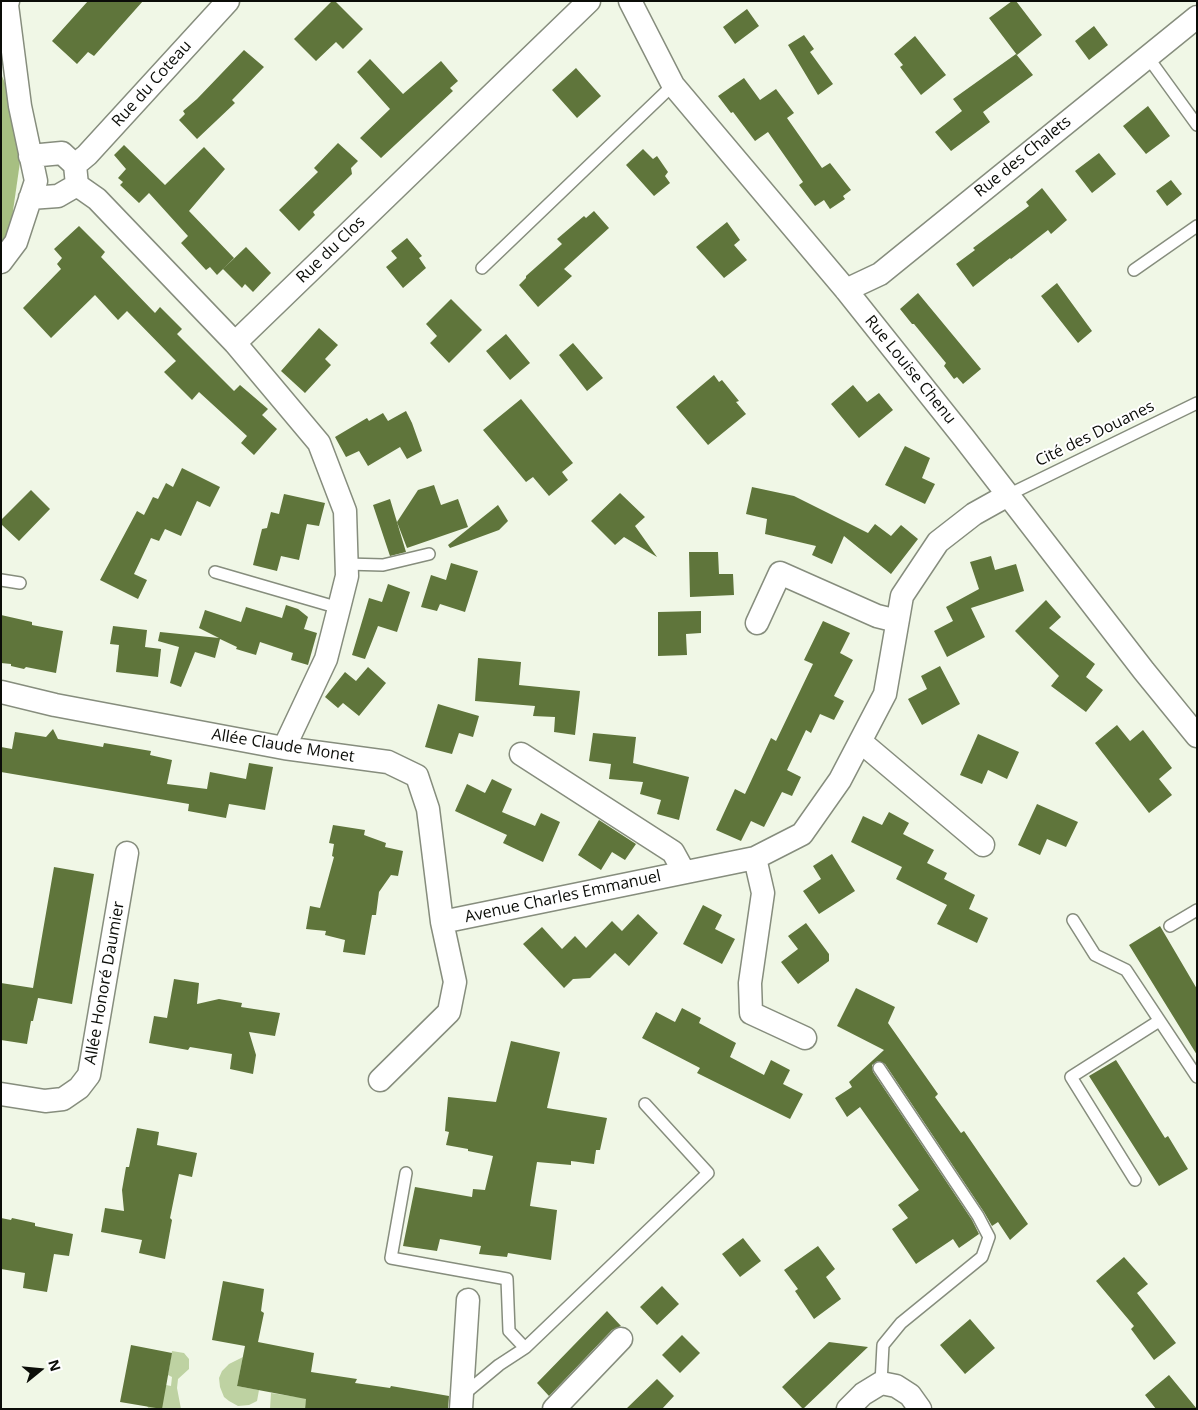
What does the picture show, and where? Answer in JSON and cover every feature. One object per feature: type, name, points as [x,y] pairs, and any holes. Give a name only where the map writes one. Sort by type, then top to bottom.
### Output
[{"type":"street","points":[[1,262],[16,242],[36,181],[20,106],[8,1]]},
{"type":"street","name":"Rue du Coteau","points":[[30,198],[58,196],[76,175],[87,155],[228,1]]},
{"type":"street","name":"Rue du Clos","points":[[235,343],[588,1]]},
{"type":"street","name":"Rue Louise Chenu","points":[[630,1],[673,85],[846,290],[1197,736]]},
{"type":"street","name":"Rue des Chalets","points":[[846,290],[880,274],[1197,17]]},
{"type":"street","points":[[30,156],[62,154],[76,175],[97,199],[235,343],[318,443],[345,511],[347,576],[326,660],[284,748]]},
{"type":"street","name":"Avenue Charles Emmanuel","points":[[442,922],[754,858],[802,834],[840,780],[885,694],[902,596],[938,542],[974,514],[1008,495]]},
{"type":"street","points":[[757,623],[780,573],[878,616],[898,622]]},
{"type":"street","name":"Allée Claude Monet","points":[[1,692],[55,705],[284,748],[388,762],[416,776],[428,809],[442,922],[455,982],[449,1012],[380,1080]]},
{"type":"street","points":[[860,742],[983,845]]},
{"type":"street","name":"Avenue Charles Emmanuel","points":[[521,754],[673,852],[684,872]]},
{"type":"street","name":"Allée Honoré Daumier","points":[[1,1094],[45,1101],[64,1099],[79,1088],[89,1075],[127,853]]},
{"type":"street","points":[[754,858],[763,893],[750,982],[751,1013],[805,1038]]},
{"type":"street","points":[[462,1402],[468,1300]]},
{"type":"street","points":[[554,1409],[621,1339]]},
{"type":"street","points":[[848,1409],[864,1394],[881,1383],[896,1386],[910,1396],[920,1409]]},
{"type":"lane","points":[[1147,56],[1197,125]]},
{"type":"lane","points":[[482,268],[673,85]]},
{"type":"lane","points":[[1134,270],[1197,226]]},
{"type":"lane","name":"Cité des Douanes","points":[[1008,495],[1197,403]]},
{"type":"lane","points":[[346,564],[383,565],[429,554]]},
{"type":"lane","points":[[215,572],[339,608]]},
{"type":"lane","points":[[1,580],[20,583]]},
{"type":"lane","points":[[1170,926],[1197,910]]},
{"type":"lane","points":[[1073,920],[1096,955],[1126,970],[1197,1077]]},
{"type":"lane","points":[[1135,1180],[1071,1077],[1159,1021]]},
{"type":"lane","points":[[879,1068],[978,1216],[989,1237],[982,1257],[901,1323],[884,1344],[881,1383]]},
{"type":"lane","points":[[462,1402],[499,1365],[526,1348],[708,1173],[645,1104]]},
{"type":"lane","points":[[406,1173],[391,1258],[507,1278],[509,1331],[526,1348]]},
{"type":"green space","points":[[1,74],[25,127],[7,253],[1,259]]},
{"type":"green space","points":[[172,1351],[184,1353],[189,1359],[189,1369],[178,1379],[177,1388],[181,1409],[149,1409],[147,1406],[166,1385],[171,1386],[172,1377],[168,1375]]},
{"type":"green space","points":[[243,1357],[237,1386],[259,1390],[257,1401],[249,1405],[238,1406],[224,1397],[219,1378],[222,1371],[229,1364]]},
{"type":"green space","points":[[271,1393],[297,1397],[307,1394],[305,1409],[270,1409]]},
{"type":"building","points":[[88,1],[143,1],[94,56],[88,52],[77,64],[52,41]]},
{"type":"building","points":[[332,1],[335,1],[363,29],[343,49],[336,42],[316,61],[294,39]]},
{"type":"building","points":[[1012,1],[1016,1],[1042,35],[1017,55],[989,18]]},
{"type":"building","points":[[747,9],[759,26],[735,44],[723,27]]},
{"type":"building","points":[[1094,26],[1108,45],[1089,60],[1075,41]]},
{"type":"building","points":[[804,35],[814,49],[810,52],[833,84],[818,95],[788,45]]},
{"type":"building","points":[[915,36],[946,75],[921,95],[900,67],[903,65],[894,54]]},
{"type":"building","points":[[244,50],[264,67],[232,100],[235,103],[197,139],[179,120],[185,114],[183,111]]},
{"type":"building","points":[[1016,54],[1033,75],[983,112],[990,122],[951,151],[935,132],[962,111],[953,99]]},
{"type":"building","points":[[370,59],[403,94],[441,61],[458,81],[450,88],[453,91],[381,158],[360,138],[390,109],[357,72]]},
{"type":"building","points":[[576,68],[601,96],[577,118],[552,90]]},
{"type":"building","points":[[744,78],[760,100],[776,89],[794,113],[787,118],[822,168],[830,163],[851,190],[843,196],[845,199],[830,209],[824,200],[815,206],[799,185],[803,182],[768,132],[755,141],[733,112],[731,113],[718,96]]},
{"type":"building","points":[[1148,106],[1170,136],[1146,154],[1123,126]]},
{"type":"building","points":[[338,143],[358,161],[351,168],[352,174],[313,212],[315,215],[299,231],[279,210],[318,172],[314,168]]},
{"type":"building","points":[[124,145],[165,185],[204,147],[225,169],[189,211],[234,258],[217,275],[210,267],[206,270],[181,243],[188,236],[149,193],[139,203],[120,185],[123,182],[118,178],[126,169],[114,155]]},
{"type":"building","points":[[643,149],[653,159],[657,156],[668,172],[665,176],[670,183],[654,196],[626,165]]},
{"type":"building","points":[[1099,153],[1116,174],[1092,193],[1075,171]]},
{"type":"building","points":[[1171,180],[1182,194],[1167,206],[1156,191]]},
{"type":"building","points":[[1042,188],[1067,220],[1051,234],[1048,230],[973,287],[956,264],[975,250],[973,248],[1029,206],[1026,202]]},
{"type":"building","points":[[594,211],[609,228],[564,269],[572,276],[538,307],[519,285],[526,276],[562,244],[557,239],[584,216],[586,218]]},
{"type":"building","points":[[727,222],[740,240],[734,245],[747,260],[724,278],[696,247]]},
{"type":"building","points":[[79,226],[105,252],[101,257],[155,313],[160,307],[182,329],[177,334],[234,391],[240,385],[268,409],[262,415],[277,429],[254,455],[241,443],[247,436],[199,392],[192,400],[164,372],[176,361],[127,311],[118,320],[95,295],[51,338],[23,308],[61,269],[57,264],[62,258],[54,249]]},
{"type":"building","points":[[407,238],[422,256],[419,258],[426,268],[403,288],[386,267],[397,258],[391,251]]},
{"type":"building","points":[[246,247],[271,273],[253,292],[245,284],[242,288],[223,269]]},
{"type":"building","points":[[1057,283],[1092,331],[1078,343],[1041,296]]},
{"type":"building","points":[[918,293],[981,369],[963,384],[957,377],[954,379],[944,366],[946,363],[900,309]]},
{"type":"building","points":[[451,299],[482,330],[449,363],[430,343],[437,336],[426,324]]},
{"type":"building","points":[[319,328],[338,345],[325,359],[331,365],[305,393],[281,371]]},
{"type":"building","points":[[506,334],[530,363],[510,380],[486,351]]},
{"type":"building","points":[[573,343],[603,378],[587,391],[559,355]]},
{"type":"building","points":[[714,375],[719,382],[722,380],[739,401],[736,402],[746,414],[708,445],[676,407]]},
{"type":"building","points":[[853,385],[867,402],[879,393],[893,410],[859,438],[831,404]]},
{"type":"building","points":[[521,399],[573,463],[562,472],[568,480],[549,496],[533,477],[526,482],[483,430]]},
{"type":"building","points":[[406,411],[422,451],[407,459],[400,447],[368,466],[359,451],[346,457],[335,437],[367,418],[369,421],[383,413],[388,421]]},
{"type":"building","points":[[905,446],[930,458],[922,478],[935,484],[925,504],[885,485]]},
{"type":"building","points":[[182,468],[220,487],[210,507],[197,501],[181,536],[165,529],[159,541],[151,538],[134,574],[147,580],[138,599],[100,580],[137,511],[144,515],[153,497],[158,499],[166,483],[173,487]]},
{"type":"building","points":[[434,485],[441,505],[458,499],[468,527],[407,548],[397,522],[418,490]]},
{"type":"building","points":[[752,487],[794,496],[868,533],[875,524],[891,536],[901,525],[918,539],[891,574],[844,536],[832,564],[812,555],[816,546],[765,534],[767,519],[746,514]]},
{"type":"building","points":[[31,490],[50,509],[19,541],[1,524],[1,520]]},
{"type":"building","points":[[620,493],[645,517],[635,526],[657,557],[624,537],[615,545],[591,521]]},
{"type":"building","points":[[284,494],[325,503],[319,526],[307,524],[299,560],[281,556],[277,571],[253,565],[262,529],[267,528],[271,512],[279,514]]},
{"type":"building","points":[[390,499],[406,552],[390,556],[373,505]]},
{"type":"building","points":[[498,505],[508,521],[499,530],[450,548],[448,545]]},
{"type":"building","points":[[689,552],[718,552],[719,574],[733,574],[734,595],[690,597]]},
{"type":"building","points":[[991,556],[995,570],[1016,564],[1024,591],[971,608],[985,637],[947,657],[934,631],[953,621],[946,607],[979,589],[970,562]]},
{"type":"building","points":[[451,563],[478,571],[465,612],[440,604],[437,611],[421,607],[431,575],[446,580]]},
{"type":"building","points":[[388,584],[410,592],[397,632],[378,626],[365,659],[352,655],[369,598],[382,602]]},
{"type":"building","points":[[1046,600],[1061,617],[1049,628],[1095,664],[1086,677],[1103,690],[1086,712],[1051,686],[1059,676],[1015,631]]},
{"type":"building","points":[[286,605],[298,609],[308,617],[304,629],[317,633],[308,665],[291,660],[293,653],[260,642],[256,655],[236,649],[237,647],[220,639],[215,658],[195,652],[181,687],[170,683],[179,647],[158,641],[160,632],[219,638],[199,628],[205,610],[241,622],[246,607],[282,618]]},
{"type":"building","points":[[701,611],[701,633],[686,634],[687,655],[658,656],[658,612]]},
{"type":"building","points":[[1,615],[32,622],[32,625],[63,631],[56,673],[26,667],[24,669],[11,666],[11,664],[1,663]]},
{"type":"building","points":[[823,621],[850,633],[840,653],[853,660],[834,696],[844,701],[834,720],[820,714],[811,733],[806,730],[787,770],[801,777],[792,796],[782,792],[764,827],[751,821],[741,841],[716,830],[735,789],[745,794],[771,738],[776,741],[813,664],[804,660]]},
{"type":"building","points":[[113,626],[147,630],[145,647],[161,649],[158,677],[116,672],[119,645],[110,644]]},
{"type":"building","points":[[478,658],[521,662],[519,685],[580,691],[575,735],[554,732],[555,717],[533,716],[535,706],[475,701]]},
{"type":"building","points":[[940,666],[960,704],[922,725],[908,699],[927,689],[921,676]]},
{"type":"building","points":[[368,667],[386,683],[359,716],[343,703],[338,708],[325,697],[345,672],[356,681]]},
{"type":"building","points":[[438,704],[479,716],[473,737],[459,733],[452,754],[425,747]]},
{"type":"building","points":[[1117,725],[1130,741],[1143,730],[1172,768],[1159,779],[1172,795],[1149,813],[1095,743]]},
{"type":"building","points":[[53,729],[58,739],[103,747],[104,743],[151,751],[150,755],[172,760],[167,784],[207,789],[210,772],[246,779],[249,763],[273,767],[265,810],[229,804],[226,818],[188,811],[189,804],[1,772],[1,747],[12,749],[15,732],[46,737]]},
{"type":"building","points":[[593,733],[636,737],[633,763],[689,777],[679,820],[657,814],[661,800],[640,794],[643,782],[609,779],[611,764],[589,761]]},
{"type":"building","points":[[978,734],[1019,752],[1007,779],[988,770],[982,784],[960,775]]},
{"type":"building","points":[[492,779],[512,789],[502,812],[535,826],[541,813],[560,822],[543,862],[503,843],[507,835],[455,811],[467,784],[485,793]]},
{"type":"building","points":[[1037,804],[1078,822],[1066,847],[1047,839],[1040,855],[1018,845]]},
{"type":"building","points":[[889,812],[909,823],[903,834],[934,850],[927,863],[947,873],[944,879],[975,895],[969,909],[988,918],[977,943],[937,924],[947,905],[896,879],[902,867],[851,842],[863,816],[882,825]]},
{"type":"building","points":[[599,820],[636,844],[625,860],[612,852],[601,870],[578,855]]},
{"type":"building","points":[[333,825],[365,830],[364,835],[386,843],[385,847],[403,851],[398,876],[391,875],[379,892],[376,915],[372,915],[365,955],[343,952],[345,940],[325,935],[326,931],[306,929],[310,906],[320,908],[334,857],[332,856],[334,844],[329,843]]},
{"type":"building","points":[[832,854],[855,891],[819,914],[803,891],[821,879],[813,866]]},
{"type":"building","points":[[54,867],[94,874],[72,1004],[38,998],[27,1044],[1,1040],[1,983],[33,988]]},
{"type":"building","points":[[703,905],[722,915],[715,929],[735,939],[722,964],[683,944]]},
{"type":"building","points":[[638,914],[658,933],[629,966],[615,953],[590,978],[573,979],[564,988],[523,944],[542,927],[562,949],[575,936],[586,948],[612,921],[622,931]]},
{"type":"building","points":[[806,923],[829,954],[829,961],[798,984],[781,962],[798,949],[788,936]]},
{"type":"building","points":[[1160,926],[1197,989],[1197,1055],[1129,945]]},
{"type":"building","points":[[174,979],[199,983],[197,1004],[219,999],[242,1003],[241,1007],[280,1013],[275,1036],[249,1032],[256,1055],[253,1074],[230,1069],[232,1054],[190,1047],[188,1050],[149,1043],[154,1016],[167,1018]]},
{"type":"building","points":[[856,988],[895,1007],[888,1023],[938,1094],[935,1097],[961,1133],[964,1131],[1028,1224],[1010,1240],[998,1222],[992,1226],[885,1064],[878,1061],[872,1065],[873,1072],[972,1220],[979,1234],[959,1248],[953,1239],[916,1264],[892,1229],[908,1218],[898,1205],[919,1190],[860,1107],[847,1117],[835,1098],[852,1087],[849,1082],[884,1050],[837,1026]]},
{"type":"building","points":[[682,1008],[701,1018],[699,1023],[736,1043],[730,1057],[764,1075],[771,1060],[790,1070],[783,1084],[803,1094],[790,1119],[697,1073],[700,1068],[642,1038],[656,1012],[675,1022]]},
{"type":"building","points":[[511,1041],[560,1052],[547,1108],[607,1118],[600,1150],[596,1150],[594,1164],[571,1161],[571,1165],[537,1162],[530,1206],[557,1210],[551,1260],[508,1253],[507,1257],[479,1254],[481,1246],[440,1239],[437,1251],[403,1246],[415,1187],[472,1197],[473,1189],[485,1190],[493,1156],[446,1145],[449,1132],[445,1131],[448,1097],[496,1102]]},
{"type":"building","points":[[1116,1060],[1165,1138],[1168,1136],[1188,1169],[1159,1186],[1089,1076]]},
{"type":"building","points":[[137,1128],[159,1132],[157,1145],[197,1153],[192,1177],[179,1174],[170,1218],[172,1220],[165,1259],[139,1253],[142,1240],[101,1232],[105,1208],[124,1211],[122,1190],[126,1167],[129,1167]]},
{"type":"building","points":[[1,1218],[11,1220],[12,1218],[35,1223],[35,1226],[73,1234],[69,1256],[54,1254],[47,1292],[23,1288],[25,1273],[1,1269]]},
{"type":"building","points":[[743,1238],[761,1261],[740,1277],[722,1254]]},
{"type":"building","points":[[818,1246],[835,1269],[826,1277],[841,1299],[814,1319],[795,1291],[798,1289],[784,1270]]},
{"type":"building","points":[[1124,1257],[1148,1284],[1137,1293],[1176,1343],[1154,1360],[1131,1329],[1134,1326],[1096,1281]]},
{"type":"building","points":[[223,1281],[264,1289],[261,1311],[264,1313],[258,1342],[314,1353],[311,1372],[357,1379],[355,1383],[390,1388],[391,1386],[449,1396],[448,1409],[305,1409],[306,1399],[237,1386],[245,1346],[212,1340]]},
{"type":"building","points":[[662,1286],[679,1304],[657,1325],[640,1307]]},
{"type":"building","points":[[607,1311],[621,1326],[612,1330],[549,1396],[537,1383]]},
{"type":"building","points":[[970,1319],[995,1348],[965,1374],[940,1345]]},
{"type":"building","points":[[682,1335],[700,1353],[680,1373],[662,1355]]},
{"type":"building","points":[[829,1342],[868,1347],[803,1409],[782,1387]]},
{"type":"building","points":[[131,1345],[172,1353],[162,1409],[120,1402]]},
{"type":"building","points":[[1169,1375],[1197,1409],[1156,1409],[1145,1395]]},
{"type":"building","points":[[657,1379],[674,1396],[662,1409],[626,1409]]}]
